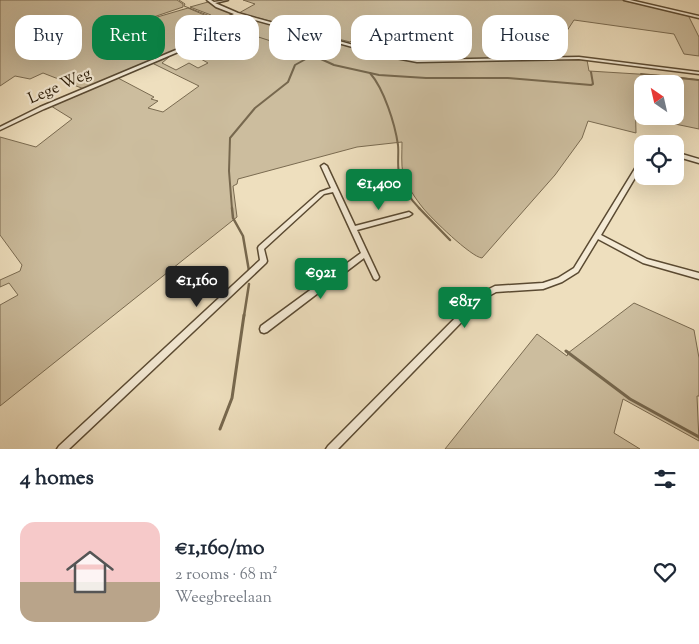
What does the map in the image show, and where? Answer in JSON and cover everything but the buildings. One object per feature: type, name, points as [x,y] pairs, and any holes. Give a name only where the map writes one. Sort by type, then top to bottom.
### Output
[{"type":"street","points":[[211,2],[226,0]]},
{"type":"street","points":[[626,0],[699,17]]},
{"type":"street","points":[[211,2],[237,14],[386,55],[418,61],[579,58],[699,73]]},
{"type":"street","name":"Lege Weg","points":[[0,129],[42,108],[184,48],[211,27],[237,14]]},
{"type":"street","points":[[684,157],[699,161]]},
{"type":"street","points":[[324,166],[376,277]]},
{"type":"street","points":[[332,449],[482,296],[496,289],[543,286],[560,280],[576,270],[634,175]]},
{"type":"street","points":[[62,449],[264,261],[261,248],[322,193],[335,189]]},
{"type":"street","points":[[353,228],[409,214]]},
{"type":"street","points":[[598,236],[645,261],[699,276]]},
{"type":"street","points":[[264,329],[365,254]]},
{"type":"shaded area","points":[[0,0],[177,0],[183,4],[183,7],[159,15],[92,15],[92,60],[151,60],[84,89],[43,73],[30,79],[15,76],[0,86]]},
{"type":"shaded area","points":[[243,0],[623,0],[688,15],[699,37],[699,56],[684,54],[674,34],[574,20],[568,29],[568,15],[482,15],[482,59],[472,59],[472,15],[351,15],[350,42],[341,40],[341,15],[269,15],[269,21],[259,18],[259,15],[239,13],[255,4]]},
{"type":"shaded area","points":[[208,2],[232,14],[211,15],[190,7]]},
{"type":"shaded area","points":[[188,8],[204,15],[175,15],[175,50],[165,54],[164,15]]},
{"type":"shaded area","points":[[259,21],[269,24],[269,60],[341,60],[341,42],[351,45],[351,60],[411,60],[419,62],[582,59],[587,60],[589,71],[654,75],[634,75],[634,125],[636,125],[636,133],[588,121],[582,138],[555,175],[482,258],[469,251],[451,236],[427,213],[417,200],[403,174],[402,142],[357,147],[238,179],[237,184],[233,186],[237,217],[0,406],[0,305],[18,295],[9,283],[0,287],[0,280],[20,271],[22,265],[0,235],[0,137],[36,147],[72,119],[51,106],[118,78],[154,97],[151,99],[158,101],[148,108],[163,112],[199,86],[152,63],[169,57],[162,63],[176,70],[189,63],[198,68],[208,63],[203,60],[259,60]]},
{"type":"shaded area","points":[[684,78],[699,80],[699,129],[680,125],[684,125]]},
{"type":"shaded area","points":[[634,303],[694,330],[699,358],[699,396],[697,396],[699,441],[623,399],[614,433],[640,449],[445,449],[537,334],[567,356],[568,353]]},
{"type":"waterway","points":[[179,0],[185,4],[184,6],[210,16],[212,22],[269,40]]},
{"type":"waterway","points":[[232,209],[229,171],[230,138],[255,108],[288,82],[295,65],[304,60]]},
{"type":"waterway","points":[[323,60],[334,65],[370,73]]},
{"type":"waterway","points":[[370,73],[426,78],[508,78],[591,85],[593,84],[591,72]]},
{"type":"waterway","points":[[370,73],[380,88],[392,117],[398,145],[398,170],[400,178],[404,188],[420,209]]},
{"type":"waterway","points":[[641,74],[699,80]]},
{"type":"waterway","points":[[232,208],[233,218],[243,236],[249,271]]},
{"type":"waterway","points":[[419,208],[450,240]]},
{"type":"waterway","points":[[244,316],[249,284]]},
{"type":"waterway","points":[[220,429],[232,398],[244,315]]},
{"type":"waterway","points":[[566,351],[630,399],[699,437]]}]
